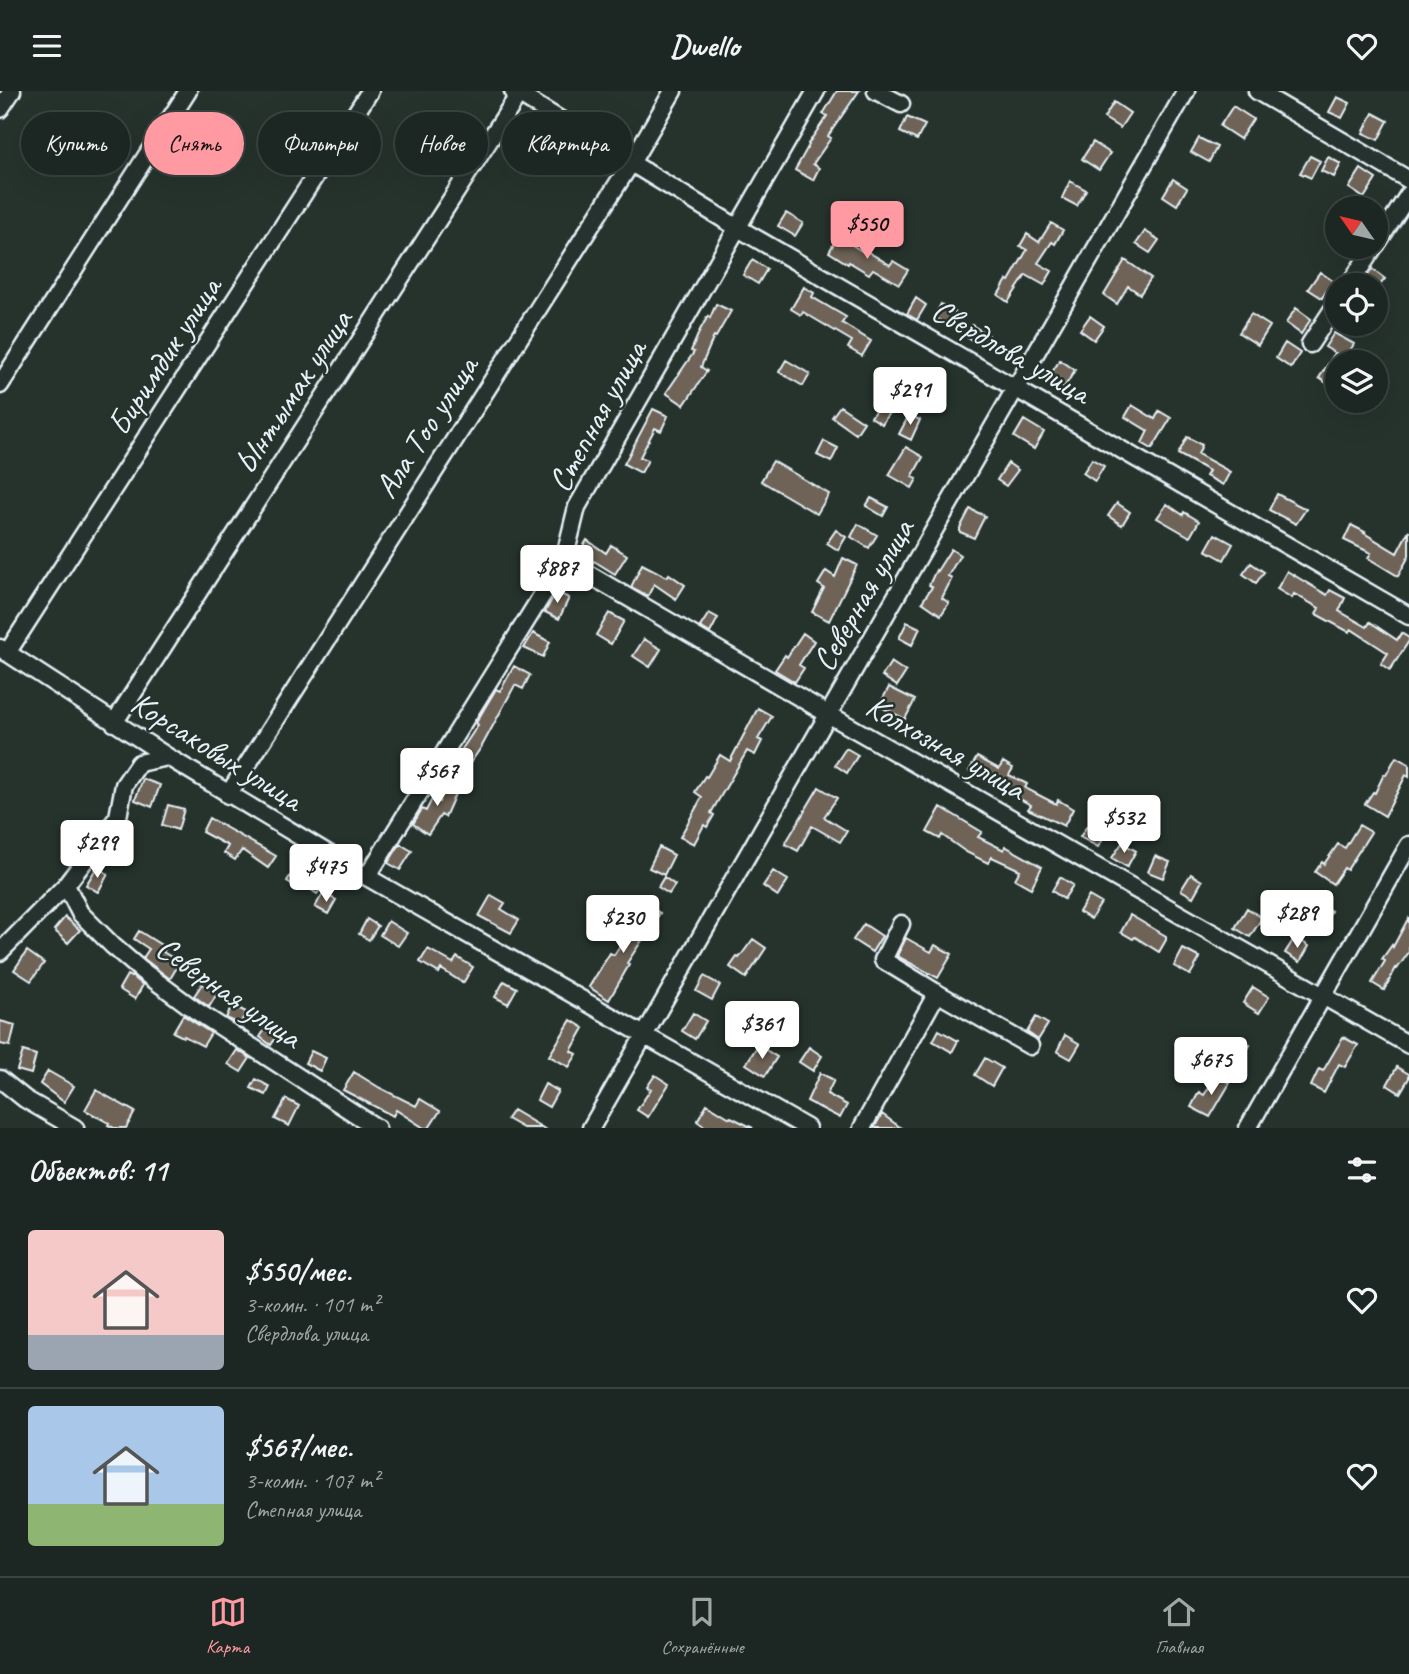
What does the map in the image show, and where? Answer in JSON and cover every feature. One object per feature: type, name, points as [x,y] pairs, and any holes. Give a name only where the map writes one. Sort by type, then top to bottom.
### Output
[{"type":"street","points":[[0,109],[12,91]]},
{"type":"street","points":[[0,385],[188,91]]},
{"type":"street","name":"Биримдик улица","points":[[4,650],[370,91]]},
{"type":"street","name":"Ала Тоо улица","points":[[632,161],[673,91]]},
{"type":"street","name":"Степная улица","points":[[367,877],[564,560],[577,507],[816,91]]},
{"type":"street","points":[[876,91],[901,104]]},
{"type":"street","name":"Северная улица","points":[[591,1128],[1186,91]]},
{"type":"street","points":[[1257,91],[1409,180]]},
{"type":"street","name":"Свердлова улица","points":[[518,92],[550,112]]},
{"type":"street","name":"Ынтымак улица","points":[[114,723],[518,92]]},
{"type":"street","name":"Свердлова улица","points":[[632,164],[1409,616]]},
{"type":"street","name":"Ала Тоо улица","points":[[228,795],[623,175]]},
{"type":"street","points":[[1388,226],[1409,194]]},
{"type":"street","points":[[1310,344],[1325,321]]},
{"type":"street","name":"Колхозная улица","points":[[564,560],[828,714],[1409,1045]]},
{"type":"street","name":"Корсаковых улица","points":[[4,650],[228,795],[807,1128]]},
{"type":"street","points":[[0,952],[66,885],[118,817],[124,785],[139,763],[168,757]]},
{"type":"street","points":[[1248,1128],[1409,845]]},
{"type":"street","name":"Северная улица","points":[[66,885],[80,913],[141,970],[195,1010],[377,1128]]},
{"type":"street","points":[[901,925],[883,960],[1030,1046]]},
{"type":"street","points":[[862,1128],[937,993]]},
{"type":"street","points":[[0,1079],[25,1099],[75,1128]]},
{"type":"building","points":[[837,91],[859,91],[828,136],[831,138],[813,164],[819,168],[813,180],[795,170],[827,116],[823,114]]},
{"type":"building","points":[[1337,97],[1350,103],[1342,118],[1329,112]]},
{"type":"building","points":[[1114,102],[1130,113],[1120,128],[1104,118]]},
{"type":"building","points":[[1233,106],[1253,119],[1240,139],[1220,126]]},
{"type":"building","points":[[1373,113],[1388,121],[1378,140],[1363,133]]},
{"type":"building","points":[[907,117],[925,125],[917,140],[900,132]]},
{"type":"building","points":[[1199,138],[1217,147],[1209,162],[1191,152]]},
{"type":"building","points":[[1093,142],[1110,153],[1099,170],[1082,159]]},
{"type":"building","points":[[1310,156],[1320,161],[1311,178],[1300,173]]},
{"type":"building","points":[[1328,157],[1341,164],[1334,177],[1321,171]]},
{"type":"building","points":[[1361,169],[1376,179],[1365,196],[1349,188]]},
{"type":"building","points":[[1173,179],[1187,188],[1177,205],[1163,196]]},
{"type":"building","points":[[1070,181],[1086,190],[1077,206],[1062,198]]},
{"type":"building","points":[[786,213],[803,223],[795,236],[778,226]]},
{"type":"building","points":[[1051,223],[1063,230],[1038,263],[1052,271],[1044,285],[1026,275],[1008,302],[998,295],[1027,250],[1020,246],[1027,234],[1039,242]]},
{"type":"building","points":[[1145,231],[1159,240],[1150,253],[1136,244]]},
{"type":"building","points":[[838,236],[890,265],[893,261],[908,270],[899,284],[873,269],[869,274],[849,262],[848,264],[829,252]]},
{"type":"building","points":[[752,260],[767,269],[758,284],[743,275]]},
{"type":"building","points":[[1125,260],[1151,278],[1140,294],[1128,286],[1117,304],[1104,295]]},
{"type":"building","points":[[1320,272],[1325,275],[1325,293],[1322,298],[1308,289]]},
{"type":"building","points":[[804,287],[814,293],[812,297],[846,317],[842,323],[871,341],[862,356],[848,348],[852,341],[803,312],[801,315],[791,309]]},
{"type":"building","points":[[916,298],[926,305],[917,320],[907,314]]},
{"type":"building","points":[[716,304],[731,311],[716,337],[714,336],[701,367],[707,371],[684,405],[666,393],[694,352],[691,351],[700,330],[708,316],[710,318]]},
{"type":"building","points":[[941,304],[955,312],[948,325],[934,317]]},
{"type":"building","points":[[1296,308],[1311,319],[1301,334],[1286,323]]},
{"type":"building","points":[[1251,314],[1270,326],[1258,345],[1239,333]]},
{"type":"building","points":[[1090,316],[1104,326],[1094,340],[1080,330]]},
{"type":"building","points":[[972,325],[988,335],[981,346],[965,336]]},
{"type":"building","points":[[1332,336],[1339,336],[1354,344],[1350,350],[1330,350],[1325,347]]},
{"type":"building","points":[[1285,343],[1300,353],[1291,368],[1276,358]]},
{"type":"building","points":[[786,360],[810,374],[803,386],[779,372]]},
{"type":"building","points":[[1060,360],[1075,370],[1064,388],[1048,378]]},
{"type":"building","points":[[1325,369],[1325,382],[1319,378]]},
{"type":"building","points":[[883,399],[893,406],[882,424],[871,417]]},
{"type":"building","points":[[1132,405],[1155,419],[1159,411],[1171,418],[1152,449],[1142,443],[1148,431],[1125,417]]},
{"type":"building","points":[[840,406],[864,422],[856,434],[832,417]]},
{"type":"building","points":[[653,409],[668,416],[661,431],[655,428],[640,457],[648,460],[641,473],[624,464]]},
{"type":"building","points":[[909,415],[920,420],[911,440],[899,434]]},
{"type":"building","points":[[1024,420],[1044,432],[1034,449],[1014,437]]},
{"type":"building","points":[[1187,437],[1202,445],[1198,454],[1230,472],[1223,485],[1206,476],[1209,471],[1178,454]]},
{"type":"building","points":[[824,441],[838,448],[831,462],[817,455]]},
{"type":"building","points":[[906,447],[923,457],[912,477],[917,479],[912,488],[889,475]]},
{"type":"building","points":[[1092,459],[1104,466],[1095,481],[1083,473]]},
{"type":"building","points":[[773,461],[829,494],[817,514],[761,481]]},
{"type":"building","points":[[1008,463],[1018,470],[1006,486],[997,480]]},
{"type":"building","points":[[1277,494],[1306,509],[1296,524],[1269,510]]},
{"type":"building","points":[[871,498],[888,507],[883,516],[866,506]]},
{"type":"building","points":[[1117,503],[1130,512],[1122,525],[1108,516]]},
{"type":"building","points":[[1167,504],[1183,515],[1184,512],[1199,521],[1190,537],[1157,518]]},
{"type":"building","points":[[970,509],[985,516],[974,538],[960,532]]},
{"type":"building","points":[[858,524],[877,535],[869,548],[851,537]]},
{"type":"building","points":[[1351,525],[1397,553],[1409,530],[1409,556],[1398,576],[1368,558],[1371,553],[1344,540]]},
{"type":"building","points":[[836,530],[846,537],[838,550],[827,543]]},
{"type":"building","points":[[1215,534],[1233,544],[1224,560],[1206,550]]},
{"type":"building","points":[[587,540],[606,553],[611,545],[627,555],[615,574],[578,555]]},
{"type":"building","points":[[951,549],[960,555],[948,576],[952,578],[942,598],[949,603],[941,615],[922,602],[932,587],[929,585],[936,570]]},
{"type":"building","points":[[843,558],[857,565],[829,621],[812,612],[824,588],[818,584],[826,571],[835,577]]},
{"type":"building","points":[[1251,563],[1264,572],[1256,583],[1243,574]]},
{"type":"building","points":[[642,564],[667,577],[669,574],[685,585],[676,599],[654,584],[648,596],[631,587]]},
{"type":"building","points":[[1287,571],[1327,595],[1330,590],[1345,598],[1339,611],[1367,627],[1370,622],[1397,640],[1401,633],[1409,638],[1390,670],[1381,664],[1388,653],[1351,629],[1349,632],[1316,614],[1319,608],[1294,594],[1292,598],[1277,589]]},
{"type":"building","points":[[556,592],[569,598],[559,619],[545,612]]},
{"type":"building","points":[[609,613],[624,621],[611,644],[596,635]]},
{"type":"building","points":[[709,613],[718,618],[710,633],[700,627]]},
{"type":"building","points":[[907,622],[920,628],[912,645],[899,638]]},
{"type":"building","points":[[533,633],[550,642],[543,657],[524,648]]},
{"type":"building","points":[[803,633],[814,641],[799,665],[804,668],[795,682],[775,670]]},
{"type":"building","points":[[644,639],[661,649],[650,667],[633,656]]},
{"type":"building","points":[[891,662],[906,672],[897,686],[882,676]]},
{"type":"building","points":[[514,666],[530,675],[523,689],[515,685],[467,768],[456,762],[496,689],[500,691]]},
{"type":"building","points":[[889,687],[915,700],[905,719],[879,706]]},
{"type":"building","points":[[758,708],[772,716],[758,739],[762,741],[755,755],[747,751],[711,813],[714,815],[707,827],[704,825],[694,844],[680,837],[702,797],[695,792],[720,755],[730,761]]},
{"type":"building","points":[[846,748],[858,755],[847,773],[835,765]]},
{"type":"building","points":[[977,757],[999,769],[1003,762],[1013,768],[1009,775],[1027,784],[1025,788],[1056,804],[1058,800],[1073,809],[1064,826],[1028,809],[1031,805],[969,771]]},
{"type":"building","points":[[1396,757],[1409,764],[1409,777],[1406,775],[1385,816],[1365,804],[1373,792],[1375,793]]},
{"type":"building","points":[[143,779],[160,785],[152,807],[135,800]]},
{"type":"building","points":[[446,780],[459,785],[445,817],[441,815],[428,834],[413,824],[422,809],[426,811],[432,799],[439,802]]},
{"type":"building","points":[[819,787],[837,798],[824,817],[847,831],[840,842],[812,826],[798,851],[785,844]]},
{"type":"building","points":[[168,805],[184,809],[178,830],[162,825]]},
{"type":"building","points":[[941,807],[982,832],[978,837],[1004,850],[1005,846],[1042,867],[1031,888],[1015,879],[1020,870],[992,857],[988,863],[942,835],[940,839],[927,832]]},
{"type":"building","points":[[209,818],[276,856],[268,868],[242,850],[235,860],[224,853],[228,846],[202,832]]},
{"type":"building","points":[[1359,825],[1371,832],[1347,870],[1344,868],[1333,884],[1315,872],[1338,844],[1345,848]]},
{"type":"building","points":[[1087,826],[1105,836],[1098,847],[1080,837]]},
{"type":"building","points":[[1122,843],[1136,851],[1127,867],[1112,858]]},
{"type":"building","points":[[400,844],[412,851],[400,870],[388,863]]},
{"type":"building","points":[[659,847],[674,855],[664,875],[649,868]]},
{"type":"building","points":[[1155,856],[1170,862],[1163,878],[1148,872]]},
{"type":"building","points":[[97,867],[108,874],[98,892],[86,885]]},
{"type":"building","points":[[296,867],[312,876],[314,872],[327,881],[317,894],[300,882],[297,888],[287,881]]},
{"type":"building","points":[[773,871],[788,880],[778,896],[763,886]]},
{"type":"building","points":[[1191,874],[1202,881],[1193,897],[1181,890]]},
{"type":"building","points":[[664,877],[675,885],[669,894],[658,887]]},
{"type":"building","points":[[1060,877],[1073,885],[1064,899],[1052,891]]},
{"type":"building","points":[[323,893],[336,900],[328,914],[315,907]]},
{"type":"building","points":[[491,895],[505,903],[501,909],[519,920],[511,933],[479,916]]},
{"type":"building","points":[[1089,896],[1101,903],[1091,919],[1079,912]]},
{"type":"building","points":[[646,905],[660,913],[627,963],[629,965],[609,1000],[589,987],[610,953],[614,955]]},
{"type":"building","points":[[1320,905],[1331,911],[1324,924],[1312,918]]},
{"type":"building","points":[[1247,908],[1262,918],[1250,937],[1235,928]]},
{"type":"building","points":[[1130,915],[1166,936],[1159,952],[1121,932]]},
{"type":"building","points":[[65,917],[80,930],[68,943],[54,930]]},
{"type":"building","points":[[1409,917],[1409,952],[1384,990],[1372,983],[1385,961],[1382,959],[1392,945],[1393,947]]},
{"type":"building","points":[[367,919],[378,926],[369,940],[359,934]]},
{"type":"building","points":[[388,921],[407,933],[398,946],[380,935]]},
{"type":"building","points":[[864,924],[882,936],[872,952],[853,940]]},
{"type":"building","points":[[139,931],[166,948],[163,952],[180,962],[170,979],[143,958],[149,949],[134,939]]},
{"type":"building","points":[[1295,937],[1309,946],[1300,962],[1285,953]]},
{"type":"building","points":[[906,938],[931,952],[935,945],[952,954],[938,978],[897,956]]},
{"type":"building","points":[[753,939],[766,948],[746,978],[730,967]]},
{"type":"building","points":[[428,949],[453,963],[457,957],[473,967],[463,983],[441,969],[439,973],[420,962]]},
{"type":"building","points":[[1183,949],[1200,958],[1190,975],[1174,966]]},
{"type":"building","points":[[27,951],[44,963],[31,981],[14,970]]},
{"type":"building","points":[[127,975],[143,985],[135,999],[119,989]]},
{"type":"building","points":[[704,976],[720,985],[712,1000],[696,991]]},
{"type":"building","points":[[504,981],[517,988],[508,1004],[495,997]]},
{"type":"building","points":[[202,984],[217,994],[209,1007],[194,996]]},
{"type":"building","points":[[1253,987],[1269,997],[1259,1013],[1243,1003]]},
{"type":"building","points":[[232,1005],[246,1012],[240,1024],[226,1018]]},
{"type":"building","points":[[693,1013],[706,1021],[695,1039],[682,1031]]},
{"type":"building","points":[[183,1015],[211,1033],[203,1046],[173,1032]]},
{"type":"building","points":[[1036,1017],[1048,1024],[1038,1040],[1027,1032]]},
{"type":"building","points":[[571,1020],[584,1028],[571,1051],[577,1054],[569,1067],[549,1056]]},
{"type":"building","points":[[0,1021],[15,1025],[10,1046],[0,1044]]},
{"type":"building","points":[[270,1022],[281,1030],[271,1045],[260,1037]]},
{"type":"building","points":[[939,1030],[958,1041],[952,1052],[933,1041]]},
{"type":"building","points":[[1065,1035],[1080,1044],[1071,1059],[1057,1051]]},
{"type":"building","points":[[1343,1037],[1358,1045],[1345,1067],[1339,1064],[1324,1093],[1311,1086],[1319,1069],[1323,1071]]},
{"type":"building","points":[[1237,1038],[1250,1045],[1240,1064],[1226,1057]]},
{"type":"building","points":[[758,1045],[777,1057],[765,1076],[746,1064]]},
{"type":"building","points":[[809,1047],[822,1056],[813,1071],[799,1062]]},
{"type":"building","points":[[237,1050],[250,1058],[241,1072],[228,1064]]},
{"type":"building","points":[[23,1051],[36,1055],[31,1074],[17,1070]]},
{"type":"building","points":[[311,1051],[326,1058],[320,1071],[305,1063]]},
{"type":"building","points":[[985,1058],[1002,1068],[992,1086],[975,1075]]},
{"type":"building","points":[[1397,1067],[1409,1074],[1400,1093],[1387,1085]]},
{"type":"building","points":[[48,1071],[74,1086],[64,1102],[40,1084]]},
{"type":"building","points":[[354,1072],[416,1106],[420,1099],[440,1111],[429,1128],[424,1128],[396,1110],[393,1116],[343,1090]]},
{"type":"building","points":[[820,1073],[834,1080],[827,1094],[847,1105],[840,1118],[807,1101]]},
{"type":"building","points":[[655,1075],[669,1084],[648,1117],[637,1110],[651,1089],[647,1087]]},
{"type":"building","points":[[1218,1075],[1230,1083],[1210,1117],[1191,1107],[1199,1092],[1204,1095]]},
{"type":"building","points":[[256,1079],[270,1087],[266,1095],[251,1088]]},
{"type":"building","points":[[545,1084],[558,1091],[549,1107],[537,1100]]},
{"type":"building","points":[[96,1090],[135,1112],[126,1128],[114,1128],[85,1110]]},
{"type":"building","points":[[286,1099],[299,1106],[289,1126],[275,1119]]},
{"type":"building","points":[[707,1104],[753,1128],[707,1128],[697,1121]]},
{"type":"building","points":[[513,1110],[543,1128],[523,1128],[507,1119]]},
{"type":"building","points":[[882,1114],[901,1128],[874,1128]]}]
